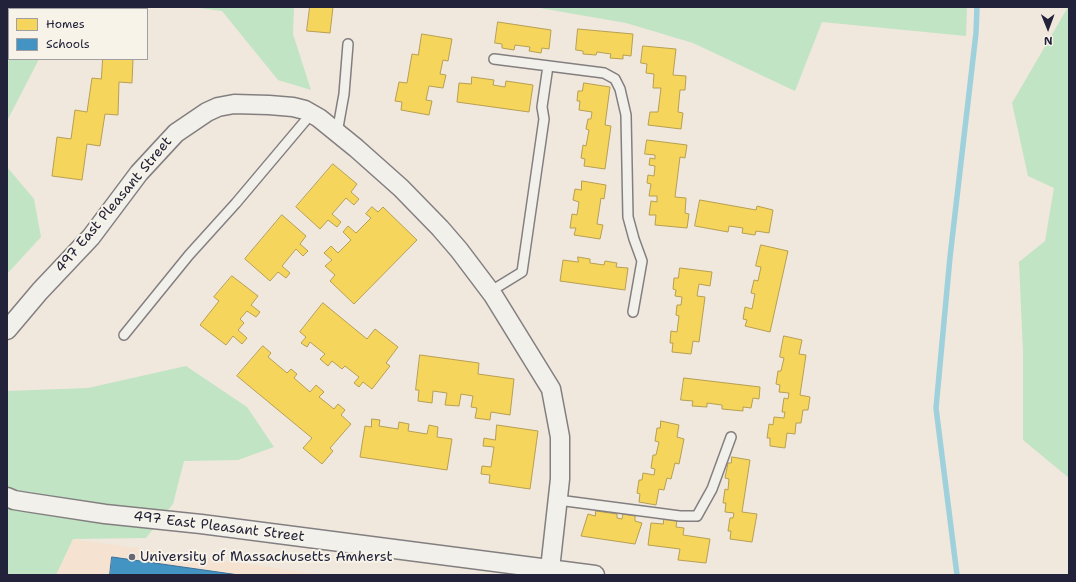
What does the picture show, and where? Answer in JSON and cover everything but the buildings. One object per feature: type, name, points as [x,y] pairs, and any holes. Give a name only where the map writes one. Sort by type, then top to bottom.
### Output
[{"type":"street","name":"497 East Pleasant Street","points":[[7,330],[40,291],[91,237],[139,173],[176,133],[207,112],[218,107],[234,104],[293,107],[305,110],[319,118],[401,188],[459,250],[491,291],[551,389],[560,437],[560,479],[550,569]]},
{"type":"street","name":"497 East Pleasant Street","points":[[7,497],[14,500],[105,514],[201,524],[595,575]]},
{"type":"lane","points":[[337,133],[344,94],[348,44]]},
{"type":"lane","points":[[494,59],[604,73],[615,79],[620,89],[626,115],[628,217],[642,261],[633,312]]},
{"type":"lane","points":[[491,291],[522,272],[544,119],[542,107],[548,66]]},
{"type":"lane","points":[[124,336],[189,255],[241,197],[311,114]]},
{"type":"lane","points":[[558,500],[680,516],[697,516],[712,489],[731,437]]},
{"type":"shaded area","name":"University of Massachusetts Amherst","points":[[73,539],[324,575],[56,575]]},
{"type":"green space","points":[[7,7],[66,7],[8,8],[8,60],[38,60],[7,121]]},
{"type":"green space","points":[[191,7],[294,7],[293,34],[311,90],[278,80],[222,11]]},
{"type":"green space","points":[[534,7],[967,7],[966,36],[822,22],[795,91],[693,43],[626,23]]},
{"type":"green space","points":[[1068,7],[1069,478],[1023,440],[1023,351],[1019,262],[1045,241],[1054,188],[1028,176],[1012,103]]},
{"type":"green space","points":[[7,167],[34,199],[41,237],[7,274]]},
{"type":"green space","points":[[186,366],[247,407],[274,447],[238,460],[184,461],[173,504],[146,538],[73,539],[56,575],[7,575],[7,391],[88,388]]},
{"type":"waterway","points":[[957,575],[936,408],[950,257],[976,33],[977,7]]},
{"type":"place","name":"University of Massachusetts Amherst","points":[[132,557]]}]
